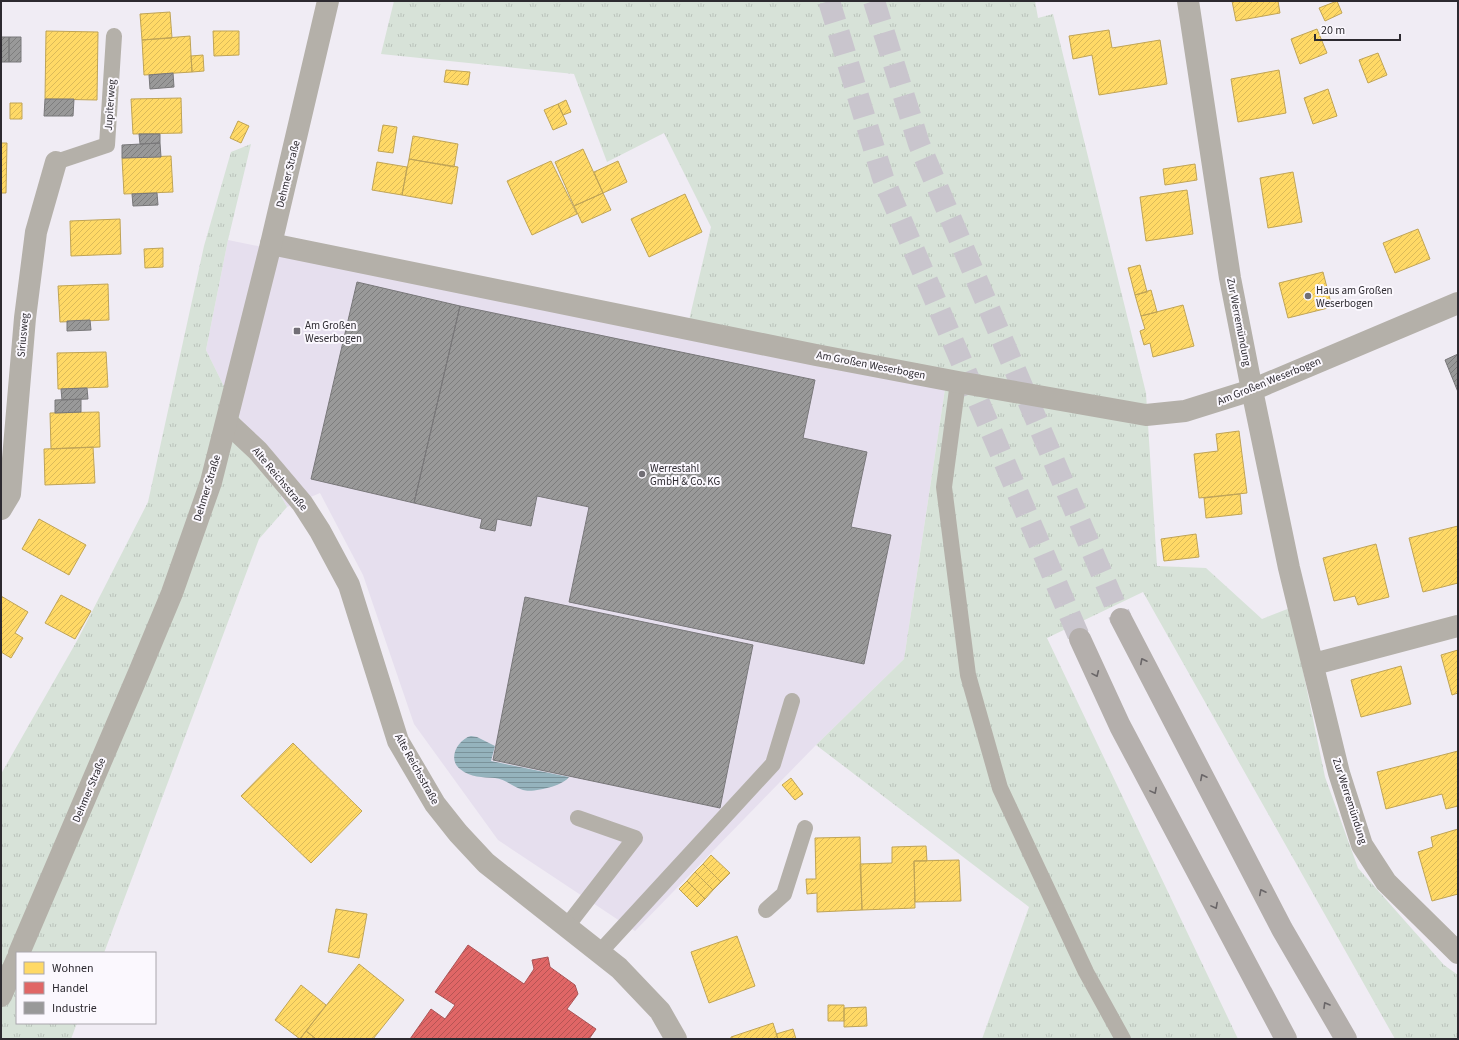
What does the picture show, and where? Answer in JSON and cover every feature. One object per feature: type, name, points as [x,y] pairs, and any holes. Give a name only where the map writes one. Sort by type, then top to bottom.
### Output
[{"type":"highway","points":[[1121,619],[1282,929],[1346,1039]]},
{"type":"highway","points":[[1080,639],[1120,726],[1286,1039]]},
{"type":"street","name":"Dehmer Straße","points":[[19,952],[172,593],[211,482],[271,244],[328,1]]},
{"type":"street","name":"Zur Werremündung","points":[[1188,1],[1230,278],[1289,568],[1314,664],[1339,773],[1362,845],[1386,882],[1458,953]]},
{"type":"street","name":"Siriusweg","points":[[1,509],[10,494],[25,318],[36,232],[56,162]]},
{"type":"street","name":"Am Großen Weserbogen","points":[[271,244],[958,382],[1146,415],[1185,411],[1252,390],[1458,302]]},
{"type":"street","name":"Alte Reichsstraße","points":[[227,422],[258,452],[302,503],[320,531],[348,585],[398,741],[435,804],[458,833],[486,863],[619,968],[660,1011],[676,1039]]},
{"type":"street","points":[[1314,664],[1458,626]]},
{"type":"street","points":[[1,996],[16,961]]},
{"type":"lane","name":"Jupiterweg","points":[[56,162],[107,145],[114,36]]},
{"type":"lane","points":[[958,382],[944,487],[968,675],[1000,788],[1086,972],[1123,1039]]},
{"type":"lane","points":[[600,952],[772,764],[792,701]]},
{"type":"lane","points":[[567,926],[635,838],[578,818]]},
{"type":"lane","points":[[766,910],[784,894],[805,828]]},
{"type":"shaded area","points":[[228,240],[686,333],[945,389],[904,659],[816,745],[635,931],[498,840],[414,724],[363,575],[320,493],[287,507],[255,449],[206,350]]},
{"type":"green space","points":[[394,1],[1035,1],[1038,18],[1053,14],[1146,393],[1157,566],[1206,568],[1262,619],[1290,608],[1325,777],[1358,868],[1444,965],[1458,975],[1458,1039],[1395,1039],[1143,592],[1047,638],[1238,1039],[982,1039],[1029,907],[816,745],[904,659],[945,389],[686,333],[711,227],[664,133],[607,162],[574,74],[381,54]]},
{"type":"green space","points":[[251,144],[228,240],[206,350],[255,449],[287,507],[259,539],[104,952],[16,952],[16,1024],[77,1024],[71,1039],[1,1039],[1,774],[78,639],[148,502],[204,246],[231,152]]},
{"type":"water","points":[[471,736],[477,737],[495,746],[491,761],[569,777],[554,786],[540,790],[528,791],[519,789],[506,781],[499,779],[468,774],[456,765],[454,755],[458,745],[466,738]]},
{"type":"building: Wohnen","points":[[1232,1],[1278,1],[1280,13],[1236,21]]},
{"type":"building: Wohnen","points":[[1337,1],[1342,13],[1325,21],[1319,8]]},
{"type":"building: Wohnen","points":[[170,12],[172,38],[142,40],[140,14]]},
{"type":"building: Wohnen","points":[[1317,29],[1327,53],[1300,64],[1291,39]]},
{"type":"building: Wohnen","points":[[1109,30],[1112,48],[1160,40],[1167,84],[1099,95],[1092,55],[1073,59],[1069,36]]},
{"type":"building: Wohnen","points":[[46,31],[98,32],[97,100],[45,99]]},
{"type":"building: Wohnen","points":[[213,31],[239,31],[239,55],[214,56]]},
{"type":"building: Wohnen","points":[[190,36],[192,72],[144,75],[142,40]]},
{"type":"building: Wohnen","points":[[1378,53],[1387,75],[1368,83],[1359,60]]},
{"type":"building: Wohnen","points":[[203,55],[204,71],[192,72],[191,56]]},
{"type":"building: Wohnen","points":[[446,70],[470,72],[468,85],[444,82]]},
{"type":"building: Wohnen","points":[[1279,70],[1286,113],[1238,122],[1231,79]]},
{"type":"building: Wohnen","points":[[1328,89],[1337,116],[1313,124],[1304,98]]},
{"type":"building: Wohnen","points":[[181,98],[182,133],[133,134],[131,99]]},
{"type":"building: Wohnen","points":[[566,100],[571,112],[563,115],[558,104]]},
{"type":"building: Wohnen","points":[[10,103],[22,103],[22,119],[10,119]]},
{"type":"building: Wohnen","points":[[558,104],[567,124],[553,130],[544,110]]},
{"type":"building: Wohnen","points":[[238,121],[249,126],[241,143],[230,138]]},
{"type":"building: Wohnen","points":[[383,125],[397,127],[393,153],[378,151]]},
{"type":"building: Wohnen","points":[[413,136],[458,144],[454,167],[409,159]]},
{"type":"building: Wohnen","points":[[1,143],[7,143],[6,193],[1,193]]},
{"type":"building: Wohnen","points":[[583,149],[603,193],[574,206],[555,162]]},
{"type":"building: Wohnen","points":[[171,156],[173,192],[124,194],[122,158]]},
{"type":"building: Wohnen","points":[[409,159],[458,167],[452,204],[402,195]]},
{"type":"building: Wohnen","points":[[551,161],[577,214],[532,235],[507,181]]},
{"type":"building: Wohnen","points":[[618,161],[627,182],[603,193],[594,172]]},
{"type":"building: Wohnen","points":[[377,162],[407,167],[402,195],[372,190]]},
{"type":"building: Wohnen","points":[[1195,164],[1197,180],[1165,185],[1163,169]]},
{"type":"building: Wohnen","points":[[1293,172],[1302,222],[1268,228],[1260,178]]},
{"type":"building: Wohnen","points":[[1187,190],[1193,234],[1146,241],[1140,197]]},
{"type":"building: Wohnen","points":[[603,193],[611,210],[582,223],[574,206]]},
{"type":"building: Wohnen","points":[[685,194],[702,232],[649,257],[631,219]]},
{"type":"building: Wohnen","points":[[120,219],[121,254],[71,256],[70,221]]},
{"type":"building: Wohnen","points":[[1418,229],[1430,259],[1395,273],[1383,243]]},
{"type":"building: Wohnen","points":[[163,248],[163,267],[145,268],[144,249]]},
{"type":"building: Wohnen","points":[[1140,265],[1147,292],[1135,295],[1128,268]]},
{"type":"building: Wohnen","points":[[1323,272],[1332,307],[1288,318],[1279,283]]},
{"type":"building: Wohnen","points":[[108,284],[109,320],[60,322],[58,286]]},
{"type":"building: Wohnen","points":[[1151,290],[1157,312],[1141,316],[1135,295]]},
{"type":"building: Wohnen","points":[[1183,305],[1194,346],[1153,357],[1150,343],[1144,345],[1140,331],[1145,329],[1141,316]]},
{"type":"building: Wohnen","points":[[106,352],[108,387],[58,389],[57,353]]},
{"type":"building: Wohnen","points":[[99,412],[100,447],[51,449],[50,413]]},
{"type":"building: Wohnen","points":[[1239,431],[1247,493],[1199,498],[1194,454],[1218,451],[1216,434]]},
{"type":"building: Wohnen","points":[[93,447],[95,483],[45,485],[44,449]]},
{"type":"building: Wohnen","points":[[1240,494],[1242,514],[1206,518],[1204,498]]},
{"type":"building: Wohnen","points":[[39,519],[86,545],[69,575],[22,549]]},
{"type":"building: Wohnen","points":[[1458,526],[1458,583],[1423,592],[1409,538]]},
{"type":"building: Wohnen","points":[[1196,534],[1199,557],[1164,561],[1161,539]]},
{"type":"building: Wohnen","points":[[1376,544],[1389,597],[1358,605],[1355,596],[1334,601],[1323,558]]},
{"type":"building: Wohnen","points":[[61,595],[91,611],[75,639],[45,623]]},
{"type":"building: Wohnen","points":[[1,596],[28,612],[15,633],[23,638],[11,658],[1,652]]},
{"type":"building: Wohnen","points":[[1458,650],[1458,693],[1452,695],[1441,655]]},
{"type":"building: Wohnen","points":[[1401,666],[1411,704],[1361,717],[1351,680]]},
{"type":"building: Wohnen","points":[[293,743],[362,811],[311,863],[241,796]]},
{"type":"building: Wohnen","points":[[1458,751],[1458,806],[1446,809],[1442,794],[1386,809],[1377,772]]},
{"type":"building: Wohnen","points":[[791,778],[803,794],[795,800],[782,785]]},
{"type":"building: Wohnen","points":[[1458,829],[1458,894],[1432,901],[1418,852],[1433,847],[1431,837]]},
{"type":"building: Wohnen","points":[[860,837],[862,910],[817,912],[817,893],[807,894],[806,879],[816,879],[815,838]]},
{"type":"building: Wohnen","points":[[926,846],[927,861],[914,861],[915,908],[862,910],[860,864],[892,863],[892,847]]},
{"type":"building: Wohnen","points":[[711,855],[730,873],[721,882],[703,864]]},
{"type":"building: Wohnen","points":[[959,860],[961,901],[915,902],[914,861]]},
{"type":"building: Wohnen","points":[[703,864],[721,882],[713,890],[695,872]]},
{"type":"building: Wohnen","points":[[695,872],[713,890],[705,899],[687,881]]},
{"type":"building: Wohnen","points":[[687,881],[705,899],[697,907],[679,889]]},
{"type":"building: Wohnen","points":[[336,909],[367,914],[359,958],[328,952]]},
{"type":"building: Wohnen","points":[[737,936],[755,986],[709,1003],[691,952]]},
{"type":"building: Wohnen","points":[[359,964],[404,1000],[373,1039],[316,1039],[306,1031]]},
{"type":"building: Wohnen","points":[[301,985],[326,1005],[300,1039],[275,1020]]},
{"type":"building: Wohnen","points":[[828,1005],[844,1005],[844,1021],[828,1021]]},
{"type":"building: Wohnen","points":[[866,1007],[867,1026],[844,1027],[844,1008]]},
{"type":"building: Wohnen","points":[[773,1023],[778,1039],[731,1039],[731,1037]]},
{"type":"building: Wohnen","points":[[793,1029],[796,1039],[778,1039],[776,1034]]},
{"type":"building: Wohnen","points":[[306,1031],[316,1039],[300,1039]]},
{"type":"building: Handel","points":[[468,945],[524,984],[534,969],[532,960],[548,957],[550,967],[575,985],[578,994],[567,1009],[596,1029],[589,1039],[410,1039],[431,1009],[445,1019],[455,1005],[435,992]]},
{"type":"building: Industrie","points":[[1,37],[9,37],[9,62],[1,62]]},
{"type":"building: Industrie","points":[[9,37],[21,37],[21,62],[9,62]]},
{"type":"building: Industrie","points":[[173,73],[174,87],[150,89],[149,75]]},
{"type":"building: Industrie","points":[[45,99],[74,99],[73,116],[44,116]]},
{"type":"building: Industrie","points":[[139,134],[160,134],[160,143],[140,144]]},
{"type":"building: Industrie","points":[[160,143],[161,157],[122,158],[122,145]]},
{"type":"building: Industrie","points":[[157,193],[158,205],[133,206],[132,194]]},
{"type":"building: Industrie","points":[[357,282],[460,306],[414,503],[311,479]]},
{"type":"building: Industrie","name":"Werrestahl GmbH & Co. KG","points":[[460,306],[815,380],[803,438],[867,452],[851,527],[891,535],[864,664],[569,602],[589,507],[537,496],[531,526],[497,519],[495,531],[480,528],[482,519],[414,503]]},
{"type":"building: Industrie","points":[[90,320],[91,330],[67,331],[67,321]]},
{"type":"building: Industrie","points":[[1458,354],[1458,392],[1445,360]]},
{"type":"building: Industrie","points":[[87,388],[88,399],[62,400],[61,389]]},
{"type":"building: Industrie","points":[[81,399],[81,412],[55,413],[55,400]]},
{"type":"building: Industrie","points":[[525,597],[753,645],[720,808],[493,760]]},
{"type":"tunnel","points":[[829,1],[883,178],[1080,639]]},
{"type":"tunnel","points":[[874,1],[919,144],[1121,619]]},
{"type":"place","name":"Haus am Großen Weserbogen","points":[[1308,296]]},
{"type":"place","name":"Am Großen Weserbogen","points":[[297,331]]},
{"type":"place","name":"Werrestahl GmbH & Co. KG","points":[[642,474]]}]
